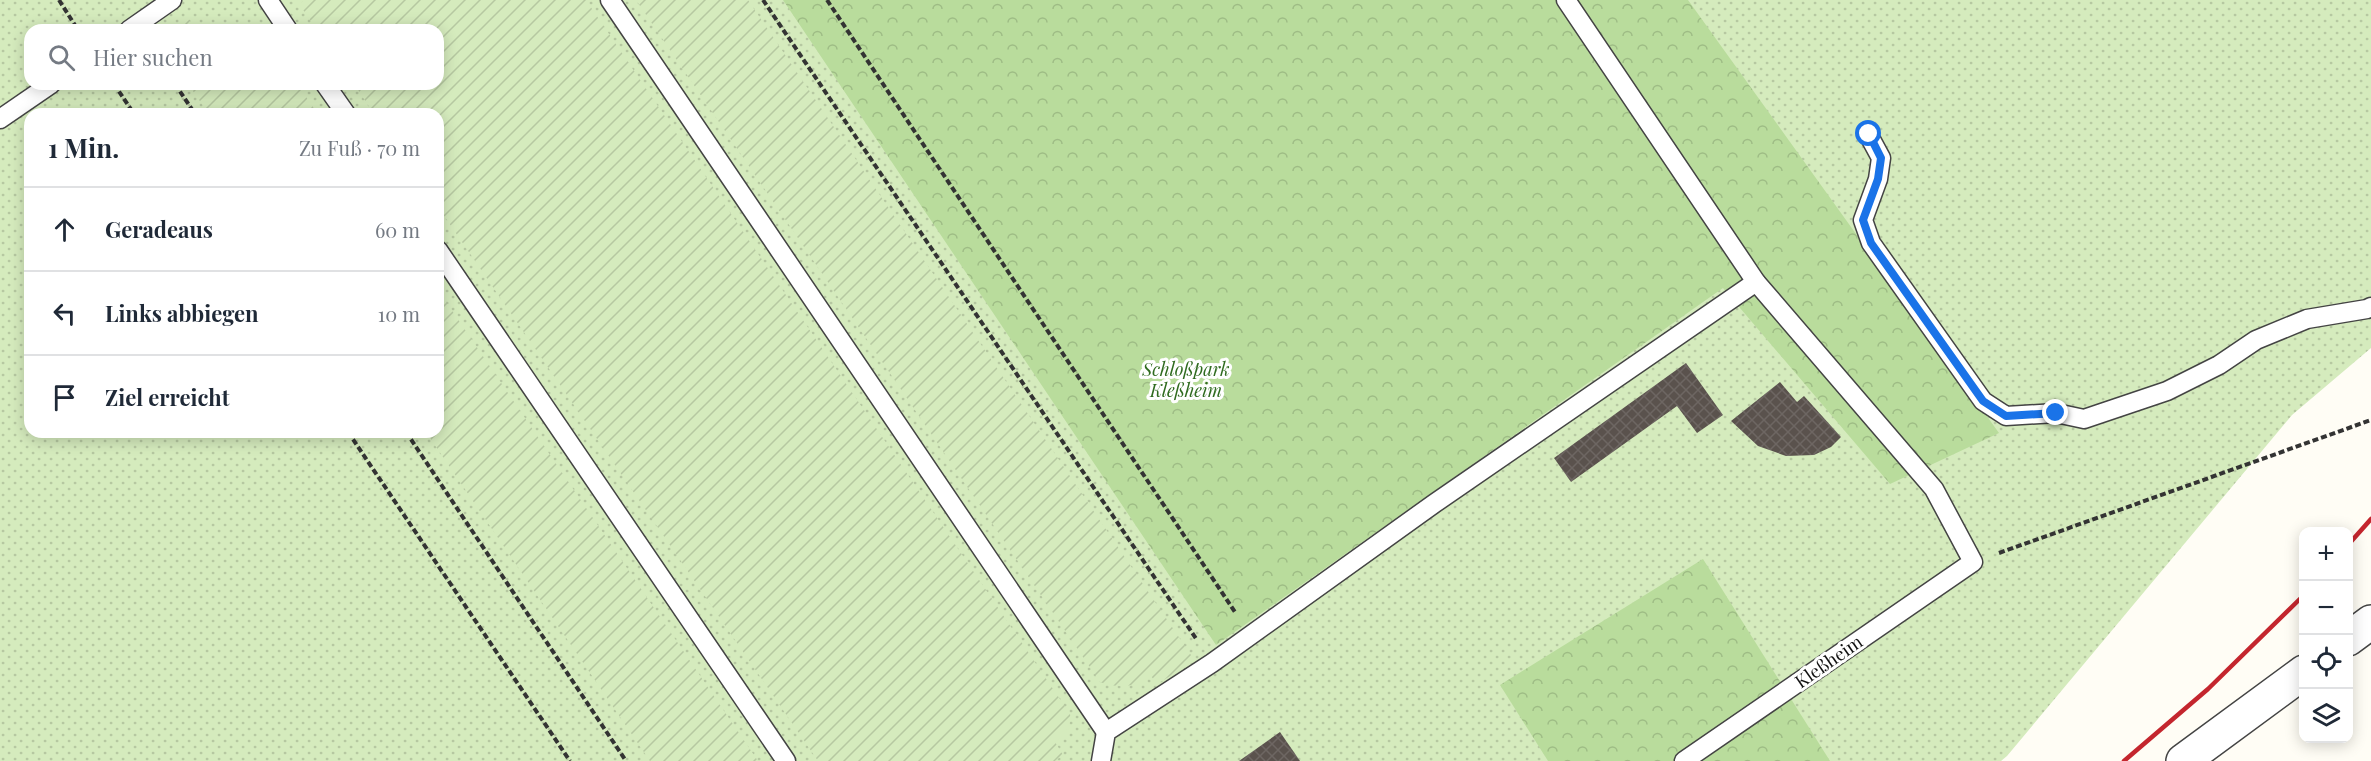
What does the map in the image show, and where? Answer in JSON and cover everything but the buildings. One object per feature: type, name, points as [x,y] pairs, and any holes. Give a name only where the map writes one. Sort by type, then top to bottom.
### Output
[{"type":"street","points":[[2353,636],[2371,622]]},
{"type":"street","points":[[2183,761],[2299,676]]},
{"type":"lane","points":[[138,24],[172,0]]},
{"type":"lane","points":[[268,0],[284,23]]},
{"type":"lane","points":[[610,0],[1106,732],[1101,761]]},
{"type":"lane","points":[[1566,0],[1756,282],[1934,489],[1973,562]]},
{"type":"lane","points":[[0,119],[42,90]]},
{"type":"lane","points":[[329,90],[342,108]]},
{"type":"lane","points":[[1869,134],[1881,158],[1878,179],[1863,220],[1871,243],[1983,401],[2006,416],[2056,413],[2084,419],[2167,391],[2219,365],[2256,340],[2307,319],[2371,307]]},
{"type":"lane","points":[[444,259],[786,761]]},
{"type":"lane","points":[[1106,732],[1212,663],[1435,503],[1756,282]]},
{"type":"lane","name":"Kleßheim","points":[[1684,761],[1973,562]]},
{"type":"path","points":[[59,0],[74,24]]},
{"type":"path","points":[[763,0],[1212,663]]},
{"type":"path","points":[[827,0],[1250,636]]},
{"type":"path","points":[[118,90],[130,108]]},
{"type":"path","points":[[179,90],[191,108]]},
{"type":"path","points":[[1973,562],[2371,420]]},
{"type":"path","points":[[352,438],[570,761]]},
{"type":"path","points":[[410,438],[626,761]]},
{"type":"green space","name":"Schloßpark Kleßheim","points":[[0,0],[2371,0],[2371,348],[2292,415],[2001,761],[0,761]]},
{"type":"green space","points":[[305,0],[586,0],[1070,714],[1067,730],[1055,742],[1063,755],[1055,761],[818,761],[444,216],[444,108],[370,108],[358,90],[444,90],[444,24],[313,24],[299,4]]},
{"type":"green space","points":[[636,0],[748,0],[1195,661],[1157,684],[1151,676],[1139,683],[1127,686],[1113,686],[1100,682]]},
{"type":"green space","points":[[783,0],[1688,0],[1999,433],[1890,484],[1723,288],[1216,645]]},
{"type":"green space","points":[[187,17],[192,24],[177,24]]},
{"type":"green space","points":[[192,90],[301,90],[314,108],[205,108]]},
{"type":"green space","points":[[444,299],[758,761],[650,761],[430,438],[444,438]]},
{"type":"green space","points":[[1703,559],[1830,761],[1548,761],[1500,685]]},
{"type":"railway","points":[[2353,539],[2371,519]]},
{"type":"railway","points":[[2124,761],[2208,689],[2299,600]]},
{"type":"route","points":[[1869,134],[1881,158],[1878,179],[1863,220],[1871,243],[1983,401],[2006,416],[2056,413]]}]
